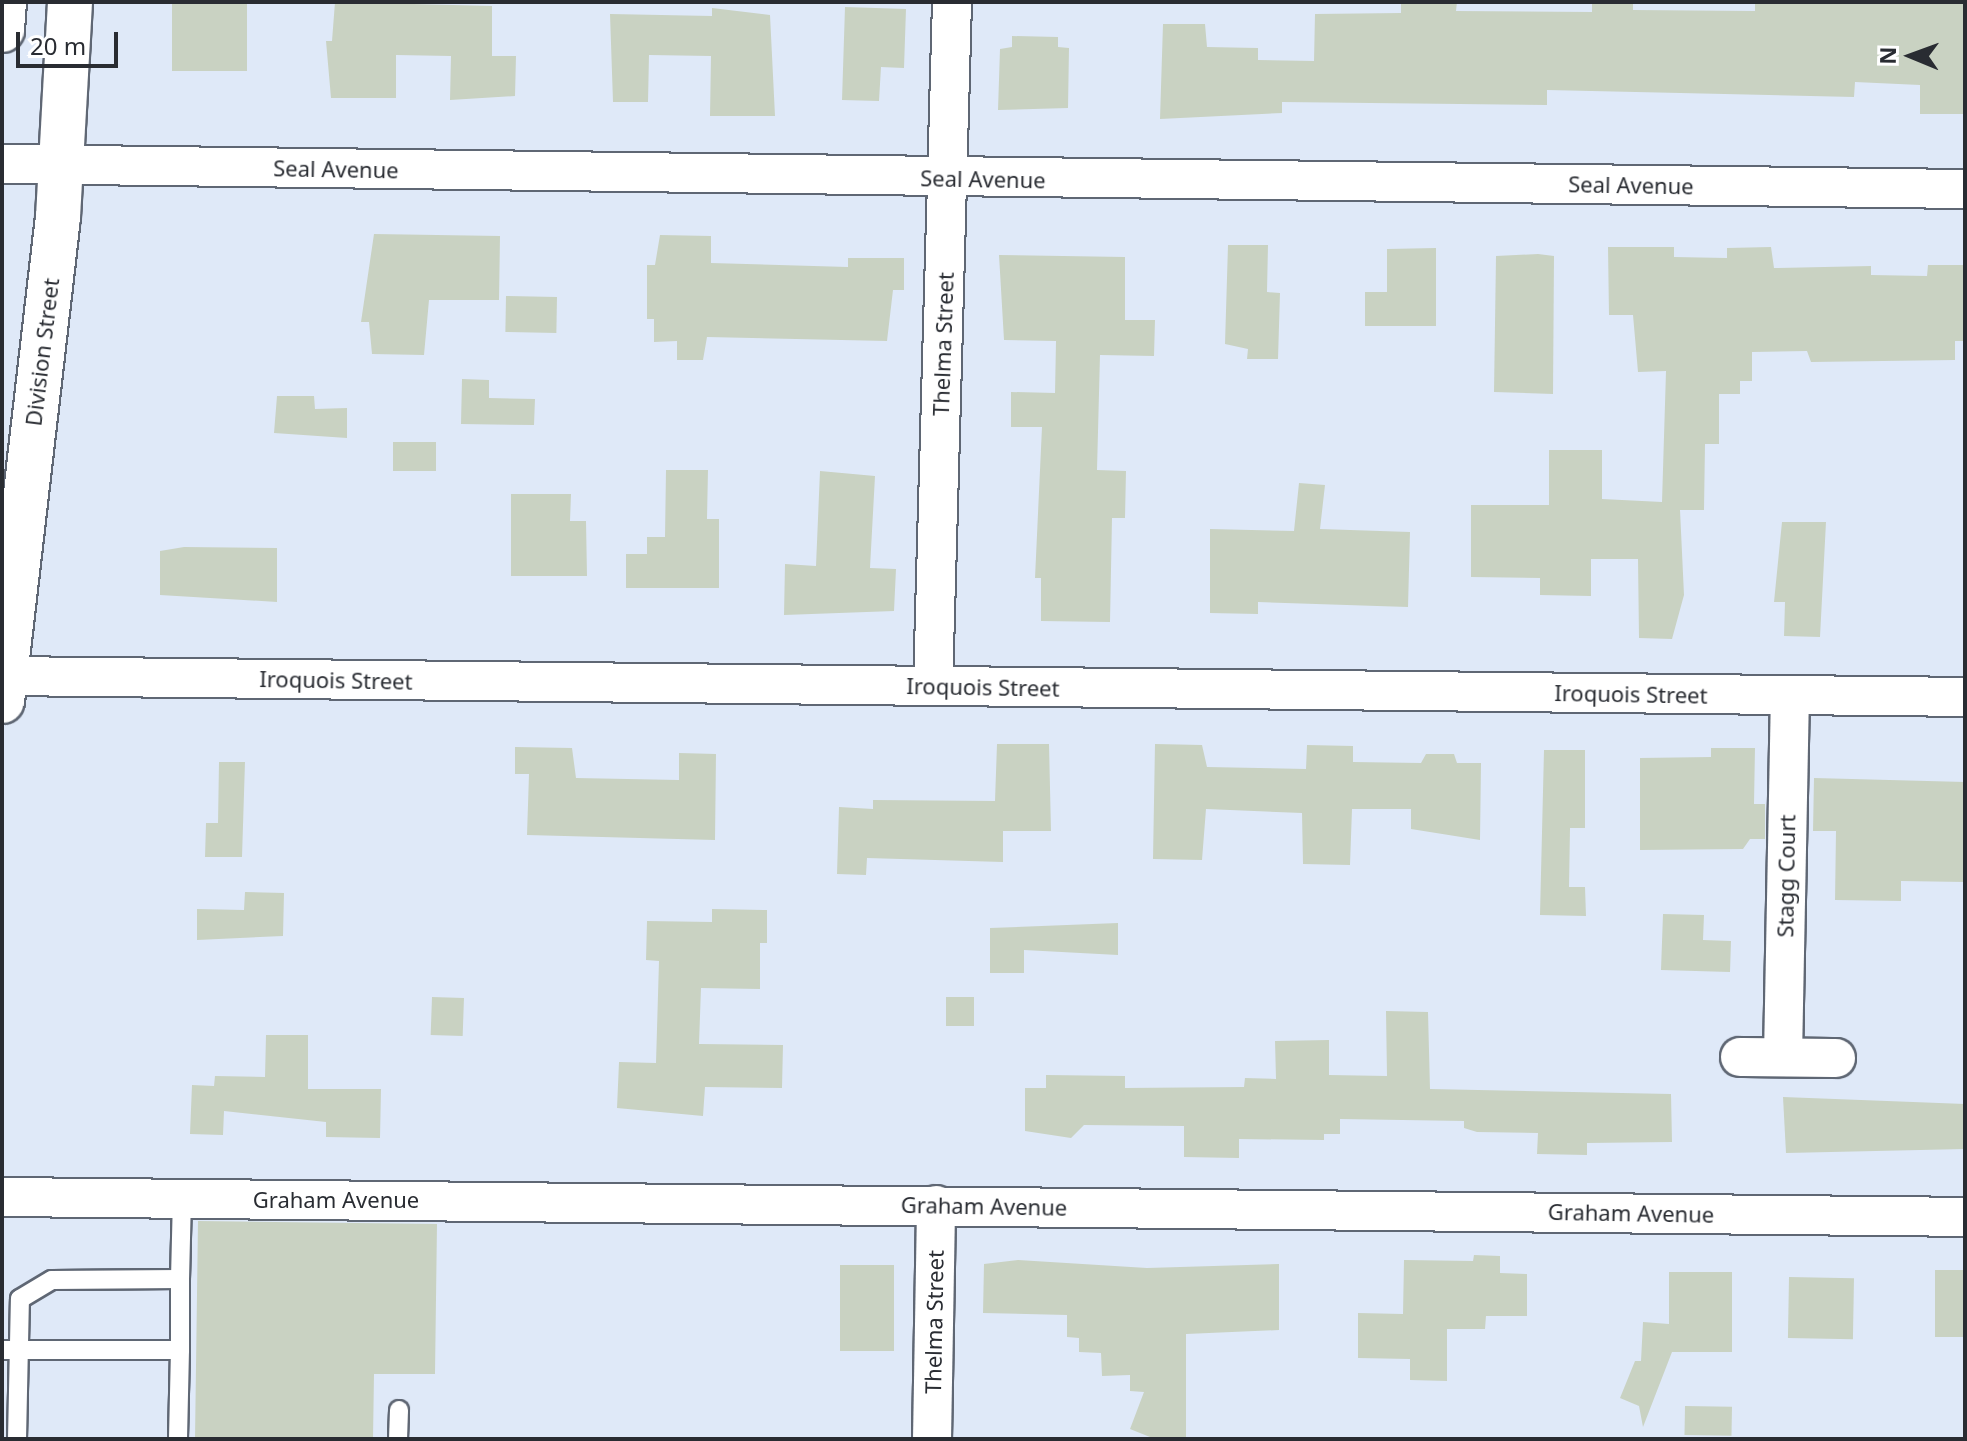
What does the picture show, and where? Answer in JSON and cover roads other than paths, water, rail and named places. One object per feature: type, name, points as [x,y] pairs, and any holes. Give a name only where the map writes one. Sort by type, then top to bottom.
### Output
[{"type":"main road","points":[[2,30],[4,2]]},
{"type":"main road","name":"Division Street","points":[[3,684],[61,165],[70,2]]},
{"type":"street","name":"Thelma Street","points":[[933,686],[952,2]]},
{"type":"street","name":"Seal Avenue","points":[[2,164],[948,179],[1965,189]]},
{"type":"street","name":"Iroquois Street","points":[[3,684],[933,686],[1965,697]]},
{"type":"street","name":"Stagg Court","points":[[1783,1057],[1790,696]]},
{"type":"street","points":[[1740,1057],[1836,1058]]},
{"type":"street","name":"Graham Avenue","points":[[2,1197],[1965,1217]]},
{"type":"street","name":"Thelma Street","points":[[932,1439],[936,1205]]},
{"type":"lane","points":[[178,1439],[182,1199]]},
{"type":"lane","points":[[17,1439],[10,1350],[20,1299],[52,1280],[180,1279]]},
{"type":"lane","points":[[10,1350],[180,1350]]},
{"type":"lane","points":[[398,1439],[399,1410]]}]
